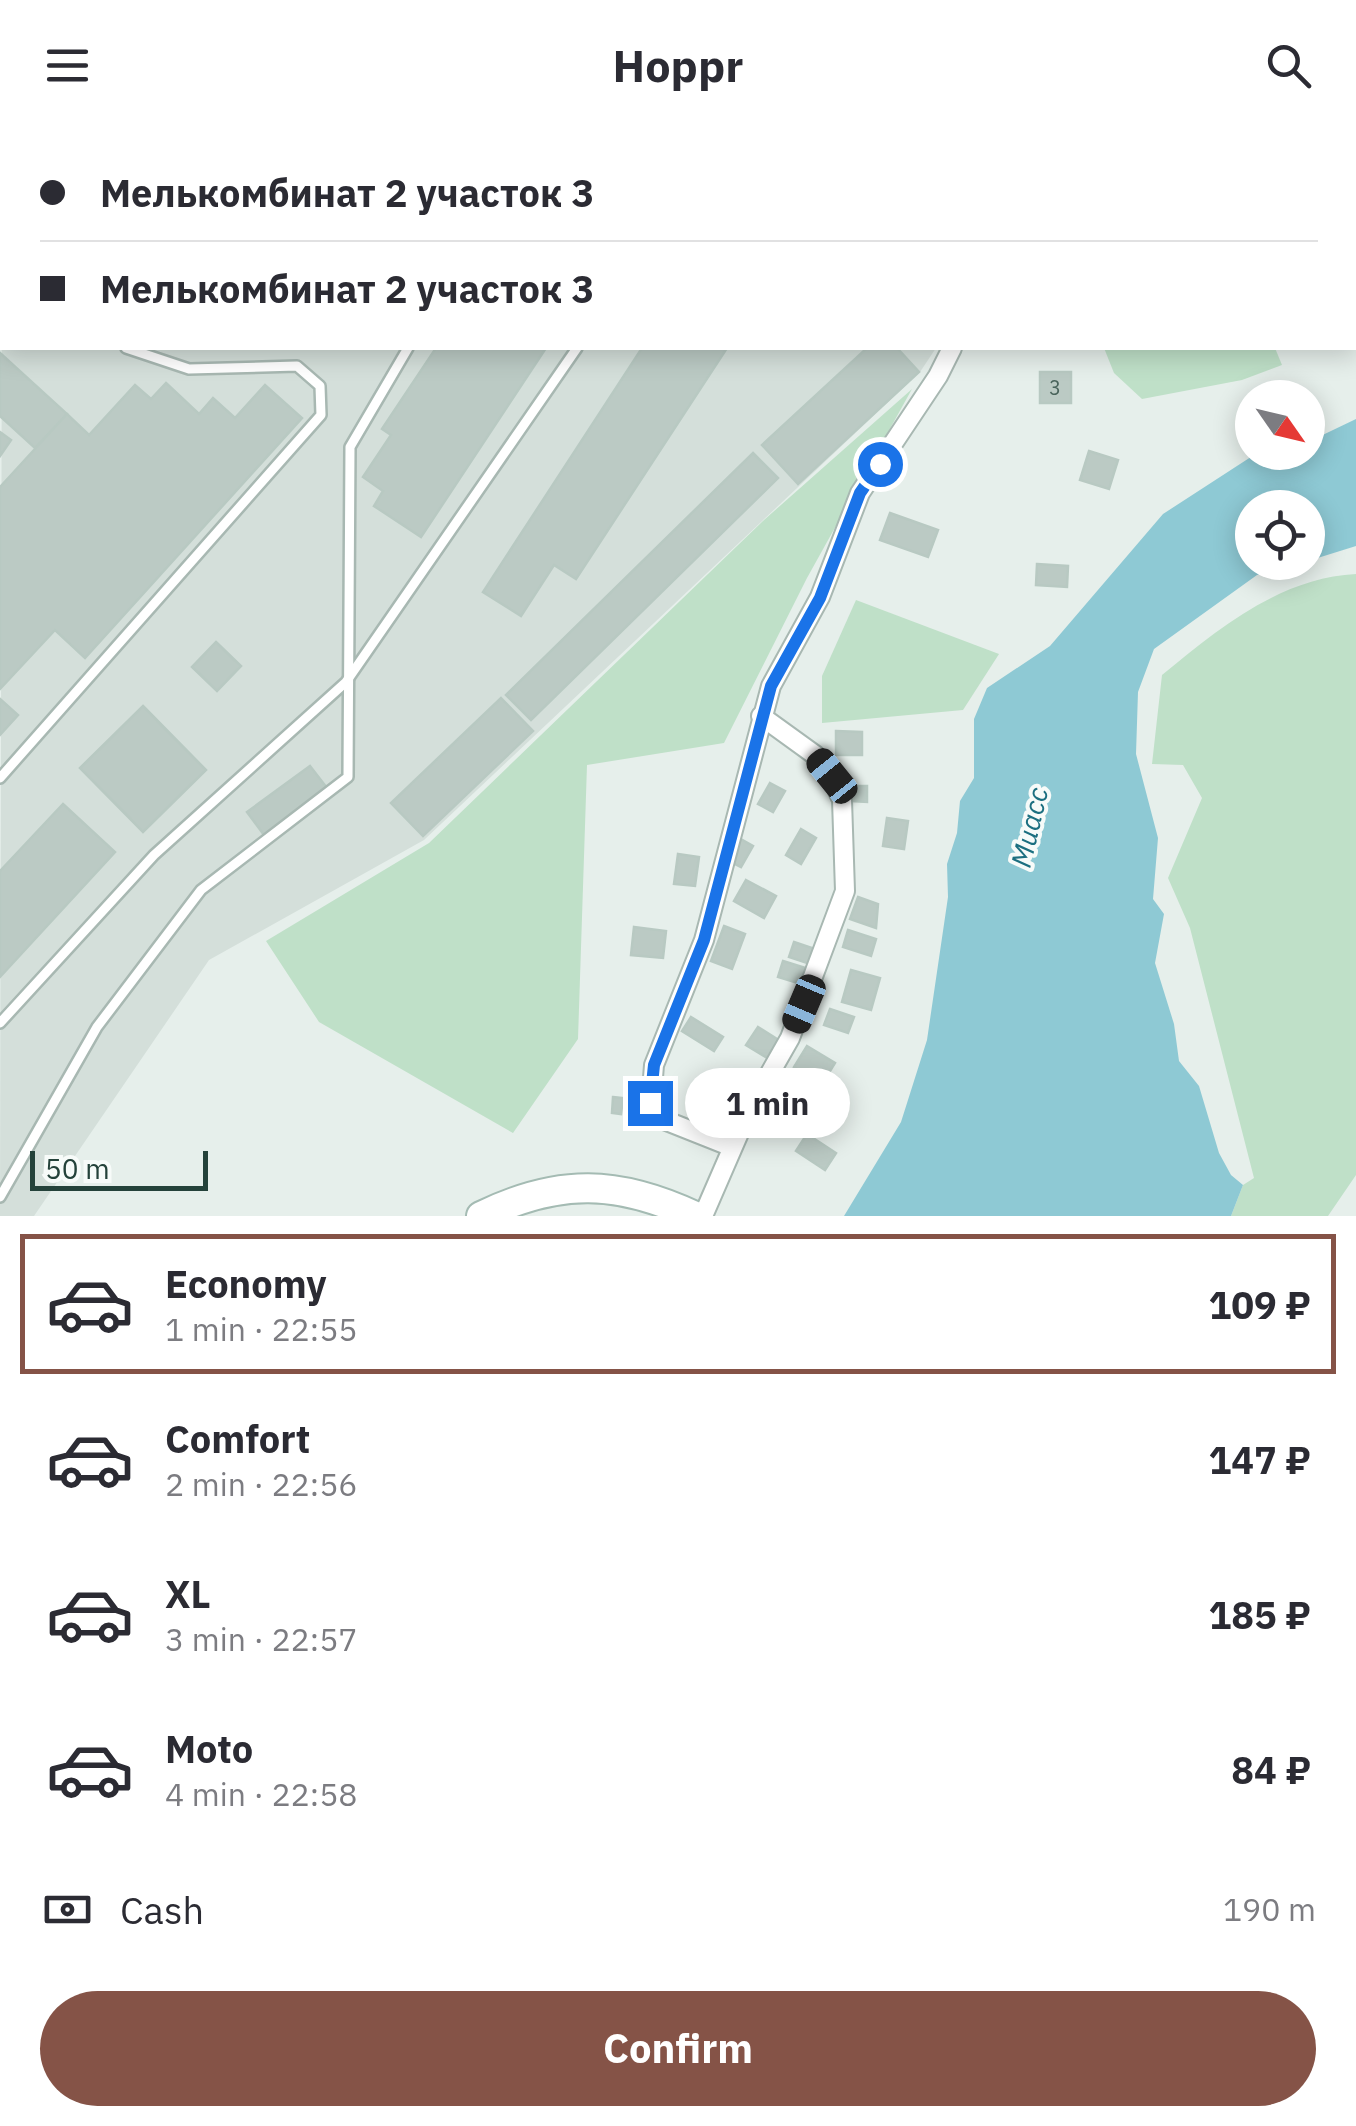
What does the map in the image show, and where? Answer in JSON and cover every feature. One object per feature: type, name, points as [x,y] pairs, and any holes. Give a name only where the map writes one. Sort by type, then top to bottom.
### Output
[{"type":"street","points":[[732,1147],[659,1118],[650,1103],[654,1065],[704,940],[771,686],[820,598],[860,493],[951,350]]},
{"type":"street","points":[[702,1216],[732,1147],[790,1038],[845,891],[842,800],[832,776],[815,755],[761,716]]},
{"type":"street","points":[[481,1216],[532,1196],[576,1187],[614,1187],[658,1199],[695,1216]]},
{"type":"lane","points":[[0,778],[321,416],[320,386],[296,366],[189,369],[132,350]]},
{"type":"lane","points":[[0,1198],[97,1027],[201,890],[348,777],[350,447],[407,350]]},
{"type":"lane","points":[[0,1023],[154,855],[346,682],[576,350]]},
{"type":"shaded area","points":[[2,350],[935,350],[920,372],[424,840],[209,960],[34,1216],[0,1216]]},
{"type":"green space","points":[[1105,350],[1276,350],[1282,365],[1242,380],[1142,399],[1114,373]]},
{"type":"green space","points":[[912,389],[807,578],[724,743],[587,765],[578,1039],[513,1133],[319,1022],[266,941],[429,843],[764,520]]},
{"type":"green space","points":[[1356,574],[1356,1175],[1328,1216],[1231,1216],[1243,1185],[1254,1178],[1190,928],[1168,878],[1202,798],[1183,765],[1152,764],[1162,675],[1252,608],[1276,595],[1328,578]]},
{"type":"green space","points":[[856,600],[999,654],[963,710],[822,723],[822,676]]},
{"type":"water","name":"Миасс","points":[[1356,419],[1356,546],[1325,556],[1325,490],[1235,490],[1235,580],[1250,580],[1154,649],[1138,692],[1136,754],[1158,838],[1153,899],[1164,914],[1155,963],[1174,1024],[1179,1061],[1199,1086],[1219,1153],[1231,1175],[1243,1185],[1231,1216],[844,1216],[901,1122],[927,1040],[948,897],[947,864],[957,833],[960,801],[974,778],[974,719],[987,688],[1050,646],[1163,514],[1235,467],[1325,470],[1325,434]]},
{"type":"building","points":[[435,350],[545,350],[421,537],[374,506],[383,491],[363,477],[391,435],[382,429]]},
{"type":"building","points":[[641,350],[726,350],[576,579],[554,565],[521,616],[483,592]]},
{"type":"building","points":[[865,350],[899,350],[919,372],[798,484],[762,445]]},
{"type":"building","points":[[0,353],[67,414],[35,448],[0,416]]},
{"type":"building","points":[[1040,372],[1071,372],[1071,403],[1040,403]]},
{"type":"building","points":[[166,383],[199,414],[213,398],[235,418],[265,385],[302,418],[85,658],[55,630],[0,689],[0,487],[67,414],[89,435],[135,385],[151,399]]},
{"type":"building","points":[[0,432],[11,440],[0,456]]},
{"type":"building","points":[[1089,451],[1118,460],[1109,489],[1080,480]]},
{"type":"building","points":[[753,453],[778,478],[531,720],[506,695]]},
{"type":"building","points":[[890,513],[938,530],[928,557],[880,540]]},
{"type":"building","points":[[1037,564],[1068,566],[1067,587],[1036,585]]},
{"type":"building","points":[[216,642],[241,666],[217,691],[192,667]]},
{"type":"building","points":[[501,698],[533,731],[423,836],[391,803]]},
{"type":"building","points":[[0,699],[18,715],[0,735]]},
{"type":"building","points":[[143,706],[206,770],[143,832],[80,768]]},
{"type":"building","points":[[836,731],[862,732],[862,755],[836,755]]},
{"type":"building","points":[[310,766],[327,788],[264,835],[247,812]]},
{"type":"building","points":[[770,783],[785,791],[773,812],[758,804]]},
{"type":"building","points":[[851,786],[867,786],[867,802],[851,801]]},
{"type":"building","points":[[63,804],[115,852],[0,977],[0,871]]},
{"type":"building","points":[[887,818],[908,821],[904,849],[883,846]]},
{"type":"building","points":[[801,829],[816,838],[801,864],[786,855]]},
{"type":"building","points":[[739,838],[753,846],[741,867],[727,860]]},
{"type":"building","points":[[678,854],[699,857],[695,886],[674,884]]},
{"type":"building","points":[[746,880],[776,896],[764,918],[734,901]]},
{"type":"building","points":[[858,897],[878,904],[876,928],[850,919]]},
{"type":"building","points":[[724,926],[745,934],[732,969],[711,961]]},
{"type":"building","points":[[634,927],[666,931],[663,958],[631,955]]},
{"type":"building","points":[[848,930],[876,939],[871,956],[843,947]]},
{"type":"building","points":[[794,942],[815,949],[810,964],[789,957]]},
{"type":"building","points":[[783,961],[809,969],[804,985],[778,977]]},
{"type":"building","points":[[851,970],[880,978],[871,1010],[842,1002]]},
{"type":"building","points":[[830,1009],[854,1017],[848,1033],[824,1025]]},
{"type":"building","points":[[691,1017],[723,1037],[714,1051],[682,1031]]},
{"type":"building","points":[[758,1027],[780,1041],[769,1059],[746,1045]]},
{"type":"building","points":[[807,1046],[835,1063],[822,1084],[794,1067]]},
{"type":"building","points":[[790,1082],[827,1105],[814,1126],[777,1103]]},
{"type":"building","points":[[613,1097],[623,1098],[621,1114],[612,1113]]},
{"type":"building","points":[[807,1134],[836,1153],[825,1170],[796,1151]]},
{"type":"route","points":[[650,1103],[654,1065],[704,940],[771,686],[820,598],[860,493],[880,464]]}]
